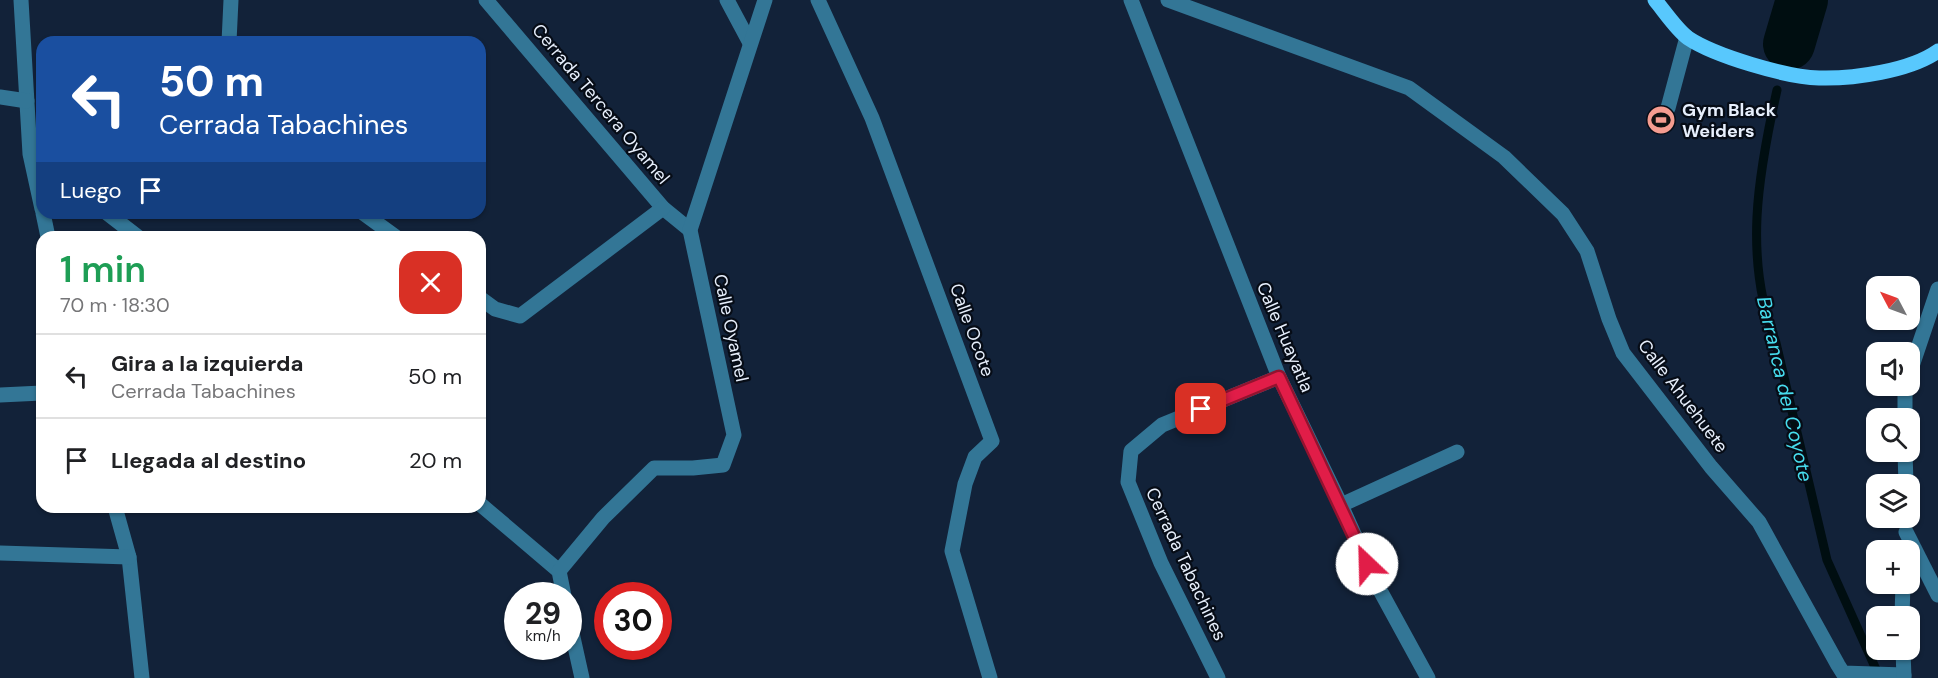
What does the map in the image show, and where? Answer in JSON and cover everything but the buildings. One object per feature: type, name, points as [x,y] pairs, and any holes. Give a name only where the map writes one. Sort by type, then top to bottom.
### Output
[{"type":"main road","points":[[1655,0],[1688,37],[1731,58],[1818,78],[1861,75],[1925,60],[1938,51]]},
{"type":"street","points":[[21,0],[27,101],[36,159]]},
{"type":"street","points":[[229,36],[231,0]]},
{"type":"street","name":"Cerrada Tercera Oyamel","points":[[486,0],[663,208],[690,230]]},
{"type":"street","points":[[727,0],[750,43]]},
{"type":"street","points":[[690,230],[765,0]]},
{"type":"street","name":"Calle Ocote","points":[[818,0],[872,118],[992,441],[975,457],[965,484],[952,551],[990,678]]},
{"type":"street","name":"Calle Huayatla","points":[[1131,0],[1279,377],[1341,505],[1376,584],[1428,678]]},
{"type":"street","name":"Calle Ahuehuete","points":[[1168,0],[1409,88],[1504,157],[1563,214],[1587,251],[1609,319],[1623,353],[1711,467],[1759,522],[1843,673],[1904,676]]},
{"type":"street","points":[[1668,108],[1688,37]]},
{"type":"street","points":[[0,97],[27,101]]},
{"type":"street","points":[[486,302],[495,309],[520,316],[663,208]]},
{"type":"street","points":[[115,219],[130,231]]},
{"type":"street","points":[[371,219],[388,231]]},
{"type":"street","name":"Calle Oyamel","points":[[559,571],[603,518],[654,468],[723,465],[735,435],[690,230]]},
{"type":"street","points":[[1920,343],[1938,290]]},
{"type":"street","name":"Cerrada Tabachines","points":[[1218,678],[1161,563],[1128,482],[1131,451],[1162,425],[1279,377]]},
{"type":"street","points":[[0,394],[36,393]]},
{"type":"street","points":[[1341,505],[1457,452]]},
{"type":"street","points":[[486,509],[559,571],[561,582]]},
{"type":"street","points":[[117,513],[129,557],[142,678]]},
{"type":"street","points":[[1907,528],[1938,595]]},
{"type":"street","points":[[0,553],[129,557]]},
{"type":"street","points":[[578,660],[582,678]]},
{"type":"street","points":[[1903,660],[1904,676]]},
{"type":"waterway","name":"Barranca del Coyote","points":[[1789,44],[1802,0]]},
{"type":"waterway","name":"Barranca del Coyote","points":[[1777,90],[1764,154],[1757,217],[1760,280],[1827,560],[1879,676]]},
{"type":"place","name":"Gym Black Weiders","points":[[1661,120]]},
{"type":"route","points":[[1201,409],[1279,377],[1367,564]]}]
